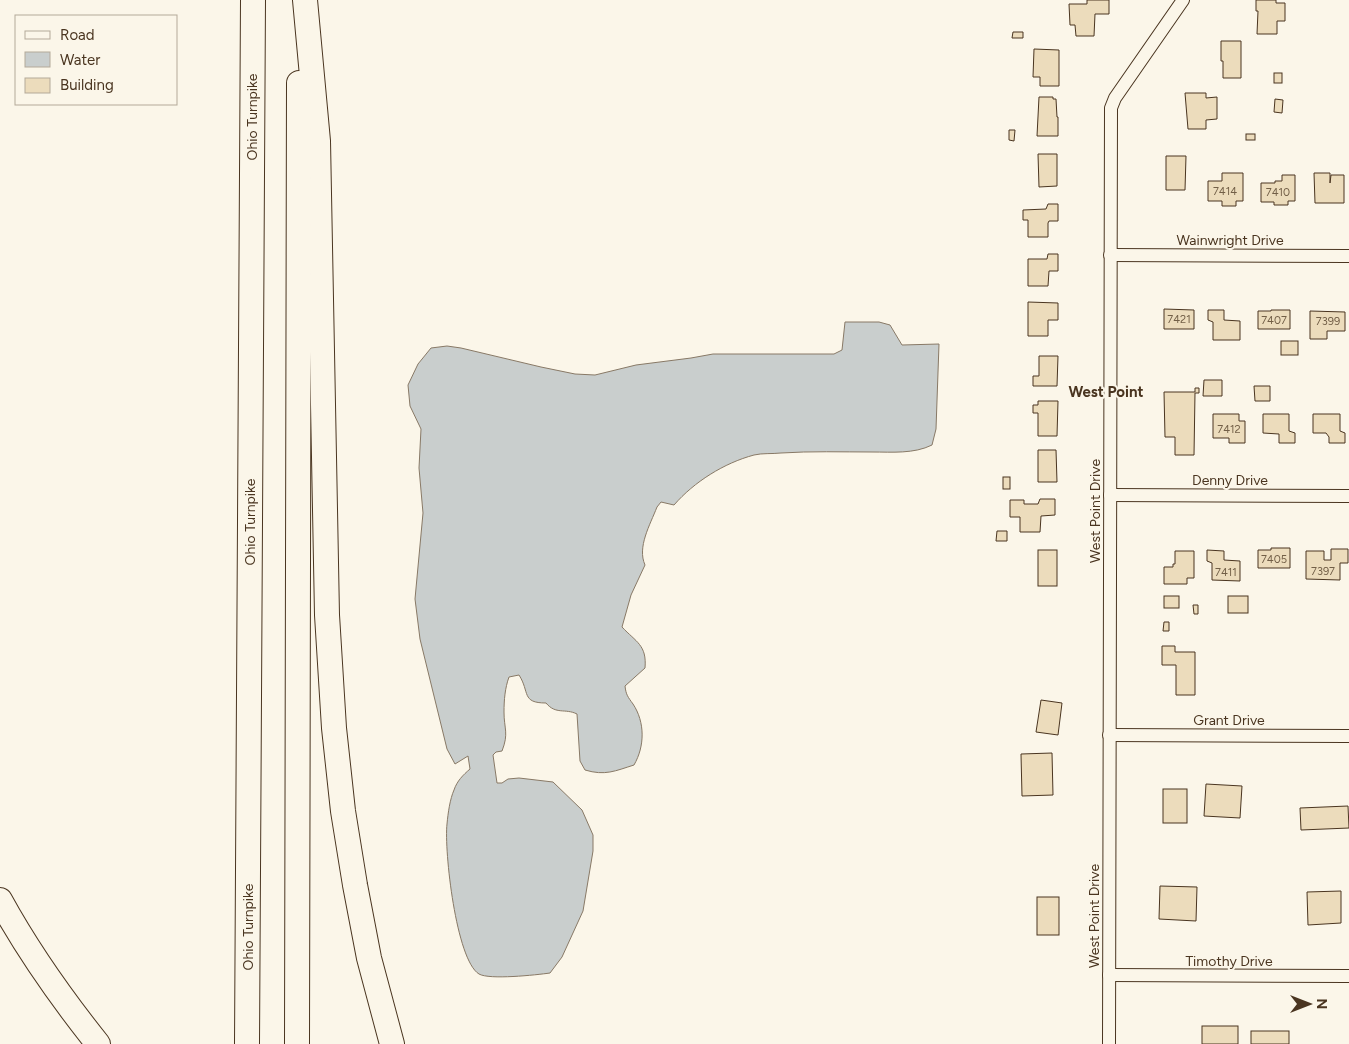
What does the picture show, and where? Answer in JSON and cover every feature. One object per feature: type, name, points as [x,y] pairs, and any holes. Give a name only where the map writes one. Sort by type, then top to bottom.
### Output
[{"type":"highway","name":"Ohio Turnpike","points":[[247,1044],[253,0]]},
{"type":"highway","points":[[297,1044],[299,0]]},
{"type":"highway","points":[[305,0],[318,141],[327,606],[334,728],[357,895],[370,958],[392,1044]]},
{"type":"highway","points":[[0,900],[48,978],[98,1044]]},
{"type":"street","name":"West Point Drive","points":[[1109,1044],[1111,108],[1115,98],[1183,0]]},
{"type":"street","name":"Wainwright Drive","points":[[1110,255],[1349,256]]},
{"type":"street","name":"Denny Drive","points":[[1110,495],[1349,496]]},
{"type":"street","name":"Grant Drive","points":[[1110,735],[1349,736]]},
{"type":"street","name":"Timothy Drive","points":[[1109,975],[1349,976]]},
{"type":"water","points":[[845,322],[879,322],[890,325],[902,345],[939,344],[936,429],[932,445],[918,450],[903,452],[804,452],[754,455],[710,474],[674,505],[661,502],[645,536],[643,558],[645,565],[631,595],[622,627],[640,644],[645,660],[645,668],[625,686],[626,692],[640,718],[642,734],[638,758],[634,765],[604,773],[585,770],[580,761],[577,714],[553,709],[546,703],[529,699],[519,675],[509,677],[504,703],[505,740],[502,751],[496,752],[493,755],[497,783],[519,778],[553,782],[582,810],[593,835],[593,851],[583,911],[562,957],[550,973],[502,977],[479,974],[471,965],[458,927],[453,904],[447,837],[449,806],[457,784],[470,769],[468,756],[455,764],[447,749],[420,639],[415,599],[423,513],[419,468],[421,429],[410,406],[408,385],[418,364],[431,348],[447,346],[575,374],[595,375],[636,365],[713,354],[834,354],[842,350]]},
{"type":"building","points":[[1087,0],[1109,0],[1109,14],[1095,14],[1094,36],[1076,36],[1075,25],[1070,25],[1069,4],[1087,4]]},
{"type":"building","points":[[1256,0],[1276,0],[1276,3],[1285,3],[1285,21],[1277,21],[1277,34],[1257,34],[1258,11],[1256,11]]},
{"type":"building","points":[[1013,32],[1023,32],[1023,38],[1012,38]]},
{"type":"building","points":[[1221,41],[1241,41],[1241,78],[1223,78]]},
{"type":"building","points":[[1034,49],[1059,50],[1059,86],[1040,86],[1040,77],[1033,77]]},
{"type":"building","points":[[1274,73],[1282,73],[1282,83],[1274,83]]},
{"type":"building","points":[[1185,93],[1206,93],[1206,98],[1217,97],[1217,119],[1206,120],[1206,129],[1188,129]]},
{"type":"building","points":[[1039,97],[1053,97],[1053,99],[1056,99],[1058,136],[1037,136]]},
{"type":"building","points":[[1275,99],[1283,100],[1282,113],[1274,112]]},
{"type":"building","points":[[1009,130],[1015,130],[1014,141],[1009,140]]},
{"type":"building","points":[[1246,134],[1255,134],[1255,140],[1246,140]]},
{"type":"building","points":[[1038,154],[1057,154],[1057,186],[1039,187]]},
{"type":"building","points":[[1166,156],[1186,156],[1185,190],[1166,190]]},
{"type":"building","points":[[1222,173],[1243,173],[1243,201],[1236,201],[1236,206],[1222,206],[1222,201],[1208,201],[1208,181],[1222,181]]},
{"type":"building","points":[[1314,173],[1330,173],[1330,183],[1331,175],[1344,175],[1344,203],[1315,203]]},
{"type":"building","points":[[1282,175],[1295,175],[1295,201],[1288,201],[1288,205],[1274,205],[1274,202],[1261,202],[1261,183],[1282,181]]},
{"type":"building","points":[[1048,204],[1058,204],[1058,221],[1049,221],[1048,237],[1028,237],[1028,220],[1023,220],[1023,210],[1046,209]]},
{"type":"building","points":[[1048,254],[1058,254],[1058,271],[1049,271],[1048,286],[1028,286],[1028,259],[1047,259]]},
{"type":"building","points":[[1028,302],[1058,303],[1058,320],[1048,320],[1048,336],[1028,336]]},
{"type":"building","points":[[1164,309],[1194,310],[1194,329],[1164,329]]},
{"type":"building","points":[[1208,310],[1224,310],[1224,320],[1240,321],[1240,340],[1213,340],[1213,322],[1208,320]]},
{"type":"building","points":[[1290,310],[1290,329],[1258,329],[1258,311]]},
{"type":"building","points":[[1310,311],[1345,312],[1345,331],[1327,331],[1327,339],[1310,339]]},
{"type":"building","points":[[1281,341],[1298,341],[1298,355],[1281,355]]},
{"type":"building","points":[[1039,356],[1058,356],[1057,386],[1033,386],[1033,376],[1039,376]]},
{"type":"building","points":[[1204,380],[1222,380],[1222,396],[1203,396]]},
{"type":"building","points":[[1254,386],[1270,386],[1270,401],[1255,401]]},
{"type":"building","points":[[1195,388],[1199,388],[1199,393],[1195,393],[1194,455],[1175,455],[1175,437],[1165,437],[1164,392],[1195,392]]},
{"type":"building","points":[[1038,401],[1058,401],[1057,436],[1038,436],[1038,413],[1033,413],[1033,405],[1038,405]]},
{"type":"building","points":[[1213,414],[1239,414],[1239,421],[1245,421],[1245,443],[1229,443],[1229,438],[1213,438]]},
{"type":"building","points":[[1263,414],[1289,414],[1289,431],[1295,433],[1295,443],[1279,443],[1279,434],[1263,433]]},
{"type":"building","points":[[1313,414],[1340,414],[1340,431],[1345,433],[1345,443],[1329,443],[1329,437],[1326,433],[1313,433]]},
{"type":"building","points":[[1038,450],[1056,450],[1057,482],[1038,482]]},
{"type":"building","points":[[1003,477],[1010,477],[1010,489],[1003,489]]},
{"type":"building","points":[[1040,499],[1055,499],[1055,515],[1041,516],[1040,532],[1020,532],[1020,517],[1010,517],[1010,500],[1024,500],[1024,504],[1038,504]]},
{"type":"building","points":[[997,531],[1007,531],[1007,541],[996,541]]},
{"type":"building","points":[[1271,548],[1290,548],[1290,568],[1258,568],[1258,550],[1271,550]]},
{"type":"building","points":[[1331,549],[1348,549],[1348,563],[1340,563],[1340,580],[1306,579],[1306,551],[1324,551],[1324,560],[1331,560]]},
{"type":"building","points":[[1038,550],[1057,550],[1057,586],[1038,586]]},
{"type":"building","points":[[1207,550],[1224,551],[1224,560],[1240,561],[1240,581],[1212,580],[1212,563],[1207,561]]},
{"type":"building","points":[[1175,551],[1194,551],[1194,578],[1187,578],[1187,584],[1164,584],[1164,567],[1173,567],[1173,564],[1175,564]]},
{"type":"building","points":[[1164,596],[1179,596],[1179,608],[1164,608]]},
{"type":"building","points":[[1228,596],[1248,596],[1248,613],[1228,613]]},
{"type":"building","points":[[1193,605],[1198,605],[1198,614],[1194,614]]},
{"type":"building","points":[[1164,622],[1169,622],[1169,631],[1163,631]]},
{"type":"building","points":[[1162,646],[1175,646],[1175,652],[1195,652],[1195,695],[1176,695],[1176,665],[1162,665]]},
{"type":"building","points":[[1041,700],[1062,703],[1058,735],[1036,732]]},
{"type":"building","points":[[1052,753],[1053,795],[1022,796],[1021,754]]},
{"type":"building","points":[[1206,784],[1242,786],[1240,818],[1204,816]]},
{"type":"building","points":[[1163,789],[1187,789],[1187,823],[1163,823]]},
{"type":"building","points":[[1348,806],[1349,828],[1301,830],[1300,808]]},
{"type":"building","points":[[1160,886],[1197,887],[1196,921],[1159,919]]},
{"type":"building","points":[[1341,891],[1341,923],[1308,925],[1307,892]]},
{"type":"building","points":[[1037,897],[1059,897],[1059,935],[1037,935]]},
{"type":"building","points":[[1202,1026],[1238,1026],[1238,1044],[1202,1044]]},
{"type":"building","points":[[1251,1031],[1289,1031],[1289,1044],[1251,1044]]},
{"type":"district","name":"West Point","points":[[1106,392]]}]
